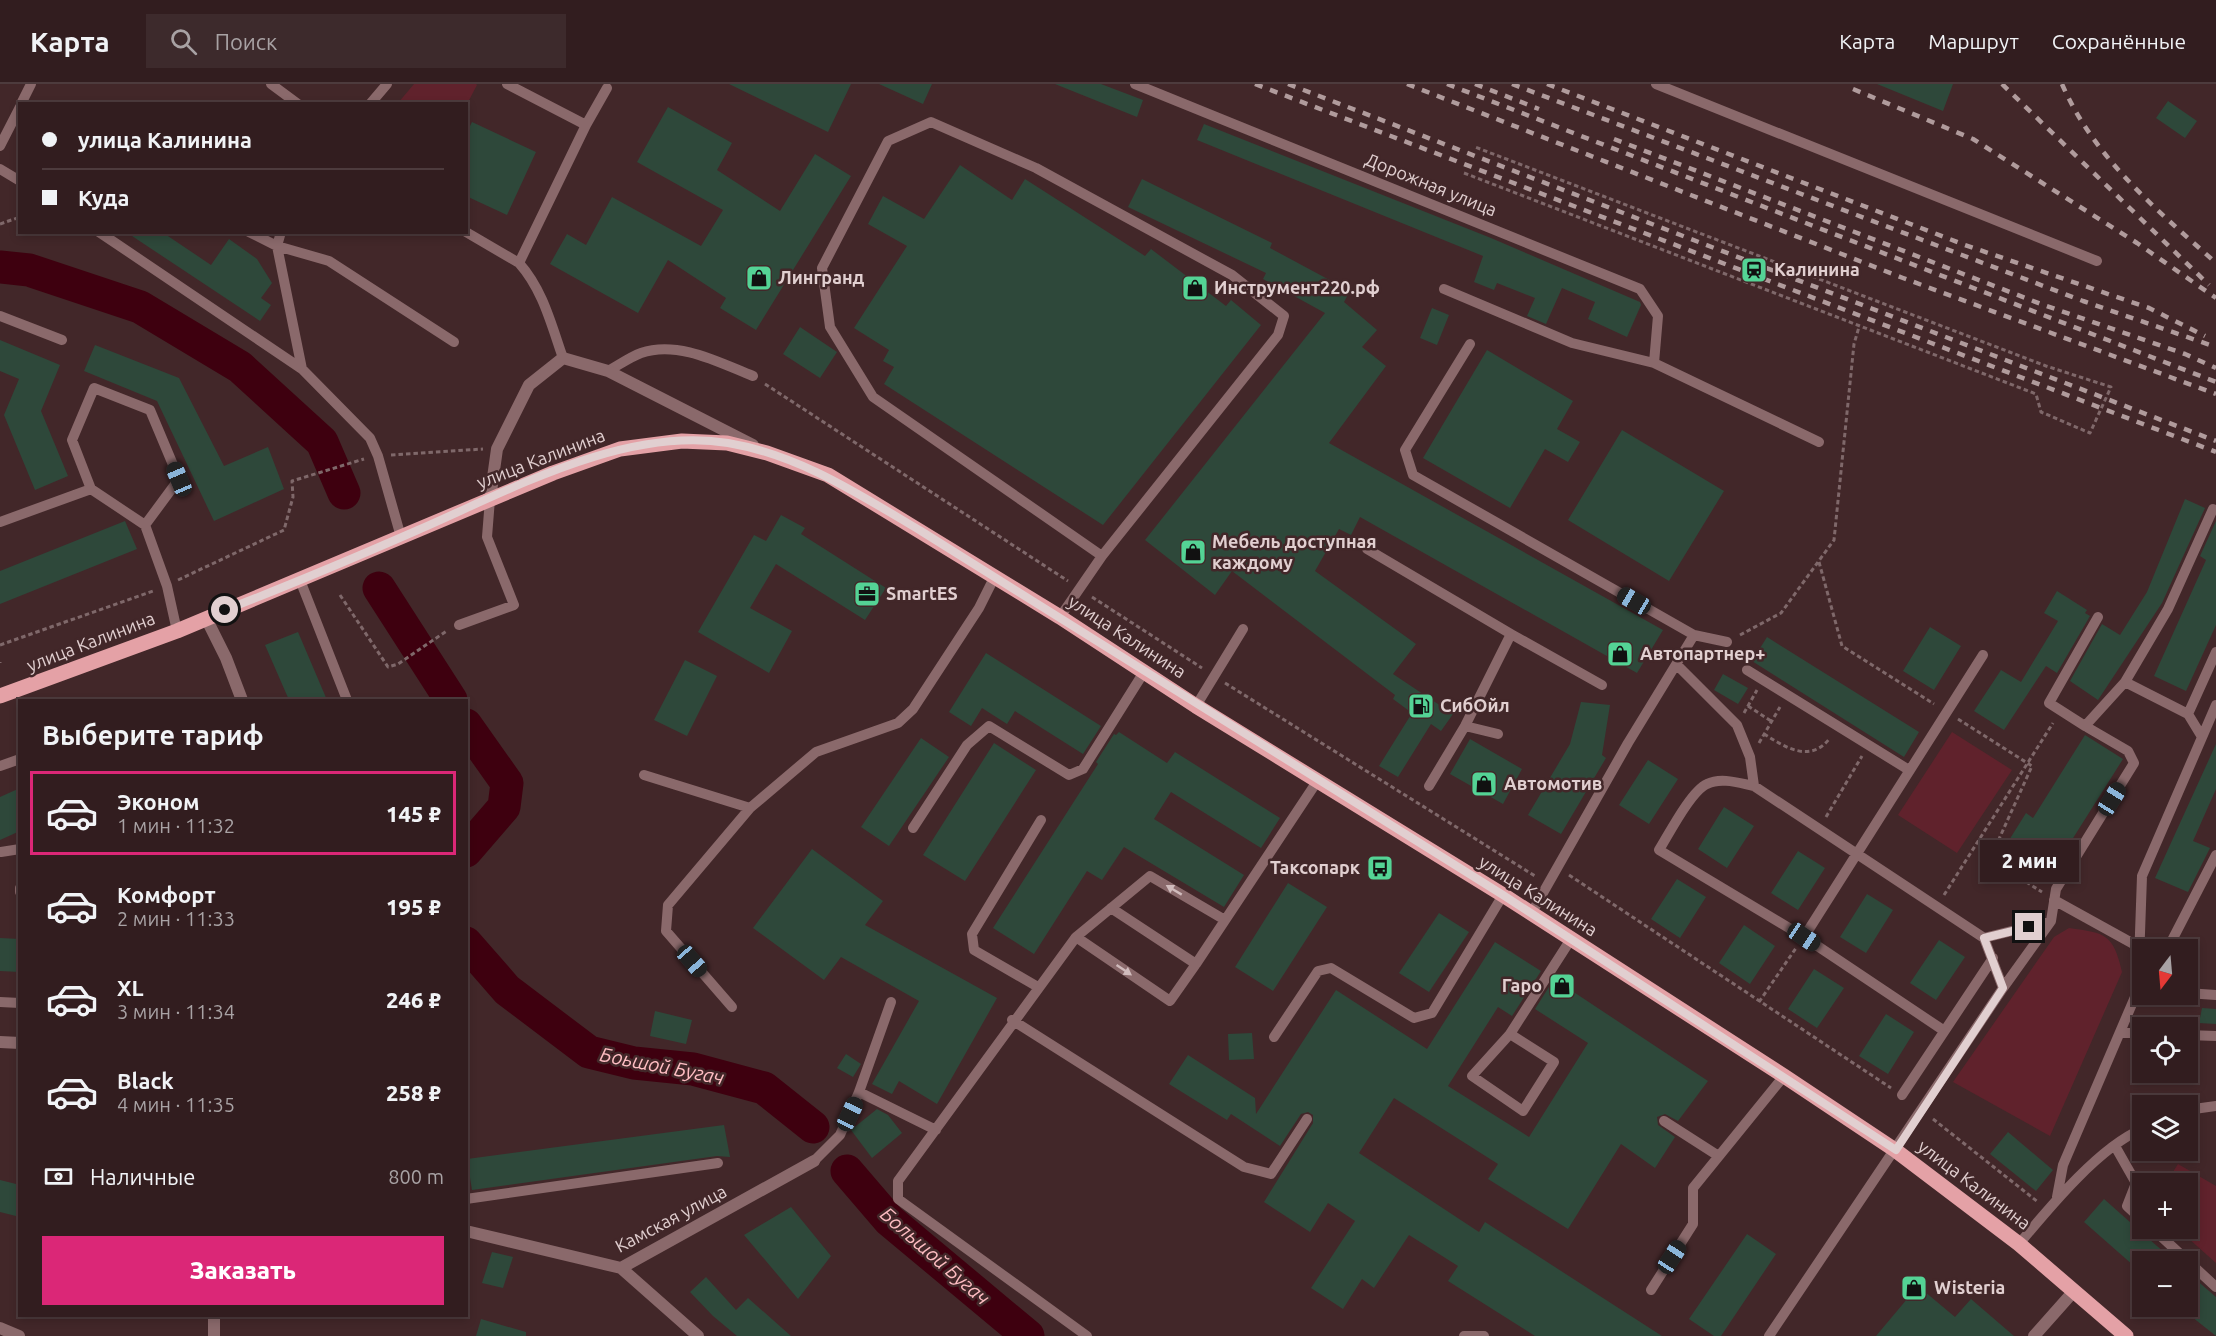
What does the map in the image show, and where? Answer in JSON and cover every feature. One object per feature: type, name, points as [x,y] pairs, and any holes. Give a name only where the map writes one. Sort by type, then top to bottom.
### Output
[{"type":"main road","name":"улица Калинина","points":[[0,696],[177,631],[490,499],[620,448],[682,441],[727,443],[767,453],[828,476],[994,576],[1196,706],[1503,895],[1784,1076],[1896,1150],[2019,1244],[2126,1336]]},
{"type":"street","points":[[490,499],[497,449],[529,385],[563,358],[608,371],[767,453]]},
{"type":"street","points":[[206,618],[226,658],[242,699]]},
{"type":"street","points":[[0,1042],[18,1043]]},
{"type":"street","name":"Камская улица","points":[[468,1231],[621,1268],[814,1161]]},
{"type":"street","points":[[621,1268],[698,1336]]},
{"type":"street","points":[[2034,1336],[2074,1291]]},
{"type":"street","points":[[214,1317],[214,1336]]},
{"type":"street","points":[[0,1328],[19,1336]]},
{"type":"lane","points":[[22,102],[31,84]]},
{"type":"lane","points":[[271,84],[295,102]]},
{"type":"lane","points":[[372,102],[387,84]]},
{"type":"lane","points":[[507,84],[586,124]]},
{"type":"lane","name":"Дорожная улица","points":[[1135,84],[1640,289],[1658,316],[1654,363]]},
{"type":"lane","points":[[1656,84],[2097,261]]},
{"type":"lane","points":[[519,263],[586,124],[607,88]]},
{"type":"lane","points":[[0,146],[18,109]]},
{"type":"lane","points":[[1060,617],[1101,556],[1278,335],[1284,316],[1232,275],[1036,168],[931,122],[888,141],[822,268],[830,327],[873,397],[1101,556]]},
{"type":"lane","points":[[0,169],[18,180]]},
{"type":"lane","points":[[468,233],[519,263],[533,279],[563,358]]},
{"type":"lane","points":[[102,234],[302,369],[370,438],[378,456],[401,537]]},
{"type":"lane","points":[[253,234],[277,246],[329,261],[453,342]]},
{"type":"lane","points":[[280,234],[277,246],[302,369]]},
{"type":"lane","points":[[1444,289],[1572,343],[1654,363],[1819,442]]},
{"type":"lane","points":[[0,316],[62,340]]},
{"type":"lane","points":[[1470,344],[1405,450],[1413,475],[1694,635],[1727,642]]},
{"type":"lane","points":[[608,371],[642,352],[667,349],[700,355],[753,376]]},
{"type":"lane","points":[[145,525],[179,479],[150,410],[94,388],[72,440],[91,489],[145,525],[167,585],[177,631]]},
{"type":"lane","points":[[0,522],[91,489]]},
{"type":"lane","points":[[459,624],[514,605],[488,537],[490,499]]},
{"type":"lane","points":[[2085,726],[2125,682],[2168,609],[2213,509]]},
{"type":"lane","points":[[1367,549],[1602,685]]},
{"type":"lane","points":[[732,1007],[666,931],[668,905],[750,808],[816,752],[898,723],[913,709],[979,608],[994,576]]},
{"type":"lane","points":[[300,580],[347,699]]},
{"type":"lane","points":[[1769,1336],[2003,988],[2051,921],[2056,889],[2134,763],[2128,751],[2049,703],[2098,617]]},
{"type":"lane","points":[[1196,706],[1243,629]]},
{"type":"lane","points":[[1429,786],[1465,726],[1511,634]]},
{"type":"lane","points":[[1531,914],[1694,635]]},
{"type":"lane","points":[[2188,714],[2216,652]]},
{"type":"lane","points":[[1804,937],[1983,655]]},
{"type":"lane","points":[[1677,665],[1737,725],[1750,757],[1754,786]]},
{"type":"lane","points":[[1747,670],[1909,770]]},
{"type":"lane","points":[[913,828],[967,745],[989,726],[1069,775],[1083,769],[1144,672]]},
{"type":"lane","points":[[2125,682],[2188,714],[2202,736]]},
{"type":"lane","points":[[2139,939],[2142,876],[2216,705]]},
{"type":"lane","points":[[1465,726],[1498,734]]},
{"type":"lane","points":[[0,766],[18,760]]},
{"type":"lane","points":[[644,775],[750,808]]},
{"type":"lane","points":[[1076,937],[1170,1001],[1318,780]]},
{"type":"lane","points":[[1943,1030],[1804,937],[1659,850],[1696,794],[1706,784],[1733,781],[1754,786],[1984,938],[2003,988]]},
{"type":"lane","points":[[1038,987],[974,950],[972,934],[1041,820]]},
{"type":"lane","points":[[1,852],[18,849]]},
{"type":"lane","points":[[2173,939],[2216,855]]},
{"type":"lane","points":[[1087,1336],[898,1199],[898,1181],[1012,1020],[1076,937],[1150,876],[1225,920]]},
{"type":"lane","points":[[1274,1037],[1318,971],[1331,968],[1414,1018],[1432,1013],[1503,895]]},
{"type":"lane","points":[[2054,900],[2132,943]]},
{"type":"lane","points":[[1111,908],[1196,964]]},
{"type":"lane","points":[[1984,938],[2051,921]]},
{"type":"lane","points":[[1510,1034],[1554,1062],[1523,1111],[1472,1076],[1510,1034],[1571,939]]},
{"type":"lane","points":[[1902,1095],[1943,1030],[1993,958]]},
{"type":"lane","points":[[2198,994],[2216,995]]},
{"type":"lane","points":[[0,1002],[18,1003]]},
{"type":"lane","points":[[814,1161],[840,1135],[860,1092],[891,1002]]},
{"type":"lane","points":[[2057,1197],[2063,1165],[2134,1005]]},
{"type":"lane","points":[[1012,1020],[1244,1167],[1271,1173],[1307,1119]]},
{"type":"lane","points":[[2121,1033],[2132,1033]]},
{"type":"lane","points":[[2198,1035],[2216,1036]]},
{"type":"lane","points":[[1651,1290],[1693,1224],[1693,1188],[1717,1155],[1784,1076]]},
{"type":"lane","points":[[860,1092],[936,1130]]},
{"type":"lane","points":[[2198,1108],[2216,1106]]},
{"type":"lane","points":[[1664,1121],[1717,1155]]},
{"type":"lane","points":[[2019,1244],[2057,1197],[2115,1146],[2132,1135]]},
{"type":"lane","points":[[2115,1146],[2132,1176]]},
{"type":"lane","points":[[468,1199],[718,1163]]},
{"type":"lane","points":[[2132,1193],[2127,1206],[2132,1211]]},
{"type":"lane","points":[[2163,1239],[2216,1287]]},
{"type":"lane","points":[[1464,1336],[1484,1336]]},
{"type":"path","points":[[1464,173],[2036,394],[2041,412],[2090,433],[2111,387],[2035,362],[1476,147]]},
{"type":"path","points":[[0,224],[18,218]]},
{"type":"path","points":[[1727,642],[1781,613],[1834,540],[1854,344],[1859,327]]},
{"type":"path","points":[[753,376],[1079,589]]},
{"type":"path","points":[[378,456],[497,449]]},
{"type":"path","points":[[0,645],[167,585],[284,530],[293,497],[292,481],[306,479],[352,461]]},
{"type":"path","points":[[340,595],[388,667],[398,664],[446,632]]},
{"type":"path","points":[[1737,725],[1763,680]]},
{"type":"path","points":[[1750,757],[1786,695]]},
{"type":"path","points":[[1748,706],[1771,721]]},
{"type":"path","points":[[1936,906],[2061,710]]},
{"type":"path","points":[[1764,734],[1791,751],[1803,753],[1826,743],[1839,727]]},
{"type":"path","points":[[1818,829],[1869,745]]},
{"type":"path","points":[[1338,753],[1548,884]]},
{"type":"path","points":[[1557,867],[1902,1095]]},
{"type":"path","points":[[1760,1002],[1804,937]]},
{"type":"path","points":[[1922,1110],[2048,1209]]},
{"type":"shaded area","points":[[414,84],[477,85],[468,102],[399,102]]},
{"type":"shaded area","points":[[1952,732],[2012,770],[1957,853],[1898,815]]},
{"type":"shaded area","points":[[2069,928],[2100,934],[2106,938],[2115,950],[2122,972],[2050,1136],[1953,1082],[2054,937]]},
{"type":"shaded area","points":[[2178,1164],[2194,1173],[2172,1173]]},
{"type":"shaded area","points":[[2198,1176],[2216,1186],[2216,1263],[2189,1239],[2198,1239]]},
{"type":"building","points":[[729,84],[851,84],[828,132]]},
{"type":"building","points":[[879,84],[932,84],[923,104]]},
{"type":"building","points":[[1055,84],[1101,84],[1143,100],[1137,117]]},
{"type":"building","points":[[1877,84],[1953,84],[1943,111]]},
{"type":"building","points":[[2168,101],[2197,121],[2185,138],[2156,118]]},
{"type":"building","points":[[668,107],[732,143],[717,170],[780,211],[815,154],[851,176],[756,330],[720,308],[726,298],[668,260],[638,313],[550,264],[567,234],[586,245],[612,197],[701,246],[723,210],[637,162]]},
{"type":"building","points":[[472,122],[536,152],[507,215],[468,197],[468,130]]},
{"type":"building","points":[[1204,124],[1491,238],[1640,302],[1641,305],[1627,337],[1588,319],[1595,302],[1562,288],[1546,324],[1527,316],[1535,298],[1497,283],[1494,290],[1474,282],[1483,256],[1197,140]]},
{"type":"building","points":[[960,165],[1012,200],[1025,179],[1145,256],[1151,249],[1226,306],[1231,300],[1261,325],[1103,525],[884,384],[894,367],[883,361],[889,350],[854,328],[907,246],[868,224],[883,196],[924,219]]},
{"type":"building","points":[[1142,179],[1272,243],[1270,248],[1350,291],[1344,302],[1377,330],[1362,347],[1386,366],[1329,443],[1663,630],[1637,673],[1360,517],[1351,535],[1339,529],[1315,571],[1416,644],[1393,674],[1453,714],[1441,731],[1431,724],[1398,777],[1379,766],[1412,713],[1393,699],[1395,695],[1232,571],[1215,595],[1145,540],[1325,313],[1263,279],[1266,273],[1128,207]]},
{"type":"building","points":[[129,234],[165,234],[211,265],[229,239],[257,259],[272,283],[261,298],[271,305],[260,321]]},
{"type":"building","points":[[1432,308],[1449,315],[1437,345],[1420,338]]},
{"type":"building","points":[[800,327],[837,352],[820,378],[783,354]]},
{"type":"building","points":[[0,340],[60,365],[41,411],[68,476],[35,490],[4,415],[19,379],[0,371]]},
{"type":"building","points":[[95,345],[179,378],[224,466],[268,447],[284,489],[214,521],[157,401],[84,371]]},
{"type":"building","points":[[1487,350],[1573,401],[1557,429],[1580,442],[1568,462],[1545,449],[1510,508],[1423,458]]},
{"type":"building","points":[[1622,430],[1724,491],[1669,581],[1568,520]]},
{"type":"building","points":[[2185,499],[2205,508],[2162,603],[2098,700],[2070,681],[2102,624],[2120,635],[2147,592]]},
{"type":"building","points":[[781,515],[805,528],[801,534],[886,588],[865,620],[776,564],[750,608],[792,631],[769,673],[698,632],[754,535],[766,541]]},
{"type":"building","points":[[125,521],[137,549],[0,604],[0,571]]},
{"type":"building","points":[[2216,521],[2216,625],[2186,691],[2154,676],[2206,560],[2200,556]]},
{"type":"building","points":[[2057,591],[2087,610],[2085,613],[2090,616],[2057,673],[2046,666],[2004,730],[1974,711],[2001,670],[2021,682],[2058,621],[2044,613]]},
{"type":"building","points":[[1930,627],[1961,646],[1934,690],[1903,671]]},
{"type":"building","points":[[298,632],[327,699],[289,699],[265,645]]},
{"type":"building","points":[[1767,637],[1919,732],[1904,757],[1752,661]]},
{"type":"building","points":[[986,653],[1101,726],[1083,754],[1015,711],[1007,724],[982,708],[971,726],[949,712]]},
{"type":"building","points":[[685,660],[717,676],[687,736],[654,720]]},
{"type":"building","points":[[1723,674],[1748,688],[1738,704],[1714,690]]},
{"type":"building","points":[[1581,702],[1610,705],[1602,755],[1606,758],[1561,834],[1528,815],[1570,744]]},
{"type":"building","points":[[1119,732],[1167,763],[1175,752],[1280,818],[1261,848],[1171,792],[1154,819],[1244,875],[1224,907],[1124,847],[1102,880],[1087,871],[1034,954],[993,928],[1098,764],[1096,762],[1114,734]]},
{"type":"building","points":[[2085,735],[2123,759],[2051,873],[2006,845],[2026,813],[2033,818]]},
{"type":"building","points":[[921,738],[949,757],[889,846],[861,827]]},
{"type":"building","points":[[1470,739],[1522,769],[1503,804],[1450,774]]},
{"type":"building","points":[[994,743],[1036,770],[965,881],[923,855]]},
{"type":"building","points":[[2216,744],[2216,789],[2193,841],[2210,848],[2188,892],[2155,878]]},
{"type":"building","points":[[1648,760],[1678,779],[1649,824],[1619,805]]},
{"type":"building","points":[[18,789],[18,832],[0,840],[0,797]]},
{"type":"building","points":[[1724,807],[1754,826],[1727,868],[1698,849]]},
{"type":"building","points":[[812,849],[883,901],[865,925],[997,998],[937,1104],[899,1081],[892,1094],[872,1084],[919,1001],[841,957],[824,980],[753,928]]},
{"type":"building","points":[[1798,851],[1825,868],[1798,910],[1771,893]]},
{"type":"building","points":[[1677,879],[1706,897],[1680,938],[1651,919]]},
{"type":"building","points":[[1288,883],[1327,907],[1273,991],[1235,967]]},
{"type":"building","points":[[1867,894],[1893,910],[1866,953],[1840,937]]},
{"type":"building","points":[[1439,913],[1469,932],[1429,992],[1399,973]]},
{"type":"building","points":[[1744,925],[1775,946],[1750,984],[1719,963]]},
{"type":"building","points":[[0,938],[18,939],[18,972],[0,971]]},
{"type":"building","points":[[1939,940],[1965,957],[1936,1000],[1910,983]]},
{"type":"building","points":[[1495,942],[1541,971],[1512,1016],[1498,1007],[1448,1086],[1529,1137],[1588,1043],[1535,1009],[1554,979],[1708,1081],[1678,1121],[1665,1114],[1657,1117],[1658,1125],[1675,1137],[1655,1168],[1621,1144],[1568,1229],[1488,1179],[1498,1164],[1394,1098],[1359,1153],[1479,1232],[1485,1222],[1662,1336],[1535,1336],[1448,1281],[1458,1266],[1409,1235],[1374,1288],[1362,1279],[1343,1309],[1311,1288],[1355,1221],[1328,1203],[1310,1232],[1264,1202],[1313,1123],[1313,1115],[1308,1112],[1301,1114],[1280,1146],[1231,1114],[1227,1120],[1169,1084],[1188,1055],[1255,1098],[1256,1114],[1336,990],[1427,1049]]},
{"type":"building","points":[[1814,969],[1844,988],[1817,1028],[1788,1009]]},
{"type":"building","points":[[2202,1008],[2216,1009],[2216,1024],[2199,1023]]},
{"type":"building","points":[[655,1011],[692,1020],[686,1044],[650,1036]]},
{"type":"building","points":[[1886,1014],[1914,1032],[1888,1074],[1859,1056]]},
{"type":"building","points":[[1252,1033],[1254,1059],[1229,1060],[1228,1034]]},
{"type":"building","points":[[846,1054],[861,1064],[853,1077],[837,1068]]},
{"type":"building","points":[[877,1109],[888,1115],[902,1133],[872,1158],[851,1130]]},
{"type":"building","points":[[724,1125],[730,1157],[717,1156],[472,1190],[468,1159]]},
{"type":"building","points":[[2008,1132],[2053,1170],[2036,1191],[1990,1154]]},
{"type":"building","points":[[0,1180],[18,1184],[18,1216],[0,1212]]},
{"type":"building","points":[[2104,1199],[2132,1224],[2132,1239],[2149,1239],[2163,1251],[2132,1251],[2132,1264],[2084,1222]]},
{"type":"building","points":[[791,1207],[831,1256],[798,1299],[744,1235]]},
{"type":"building","points":[[1747,1234],[1776,1254],[1721,1336],[1714,1336],[1689,1319]]},
{"type":"building","points":[[492,1252],[513,1257],[503,1288],[482,1283]]},
{"type":"building","points":[[706,1277],[736,1310],[748,1298],[791,1336],[737,1336],[713,1316],[690,1292]]},
{"type":"building","points":[[2198,1281],[2216,1297],[2216,1336],[2192,1317],[2198,1317]]},
{"type":"building","points":[[1918,1286],[1955,1317],[1971,1299],[2014,1336],[1876,1336]]},
{"type":"building","points":[[481,1319],[526,1332],[526,1336],[476,1336]]},
{"type":"waterway","name":"Большой Бугач","points":[[0,267],[29,270],[140,307],[240,367],[322,442],[344,493]]},
{"type":"waterway","name":"Боьшой Бугач","points":[[379,588],[450,699]]},
{"type":"waterway","name":"Боьшой Бугач","points":[[468,728],[507,783],[504,807],[468,849]]},
{"type":"waterway","name":"Боьшой Бугач","points":[[468,945],[507,990],[589,1052],[634,1063],[693,1069],[764,1088],[813,1127]]},
{"type":"waterway","name":"Большой Бугач","points":[[847,1171],[889,1220],[1028,1336]]},
{"type":"railway","points":[[1255,84],[2216,452]]},
{"type":"railway","points":[[1288,84],[2216,441]]},
{"type":"railway","points":[[1407,84],[1903,278],[2216,394]]},
{"type":"railway","points":[[1447,84],[2216,382]]},
{"type":"railway","points":[[1475,84],[1539,109]]},
{"type":"railway","points":[[1512,84],[2083,301],[2216,347]]},
{"type":"railway","points":[[1547,84],[1965,245],[2149,308],[2205,336]]},
{"type":"railway","points":[[2002,84],[2209,285]]},
{"type":"railway","points":[[2062,84],[2075,111],[2109,159],[2150,203],[2216,263]]},
{"type":"railway","points":[[1853,89],[1973,139],[2137,243],[2216,298]]},
{"type":"railway","points":[[1614,139],[2041,304],[2185,354],[2216,368]]},
{"type":"place","name":"Калинина","points":[[1754,270]]},
{"type":"place","name":"Лингранд","points":[[759,278]]},
{"type":"place","name":"Инструмент220.рф","points":[[1195,288]]},
{"type":"place","name":"Мебель доступная каждому","points":[[1193,552]]},
{"type":"place","name":"SmartES","points":[[867,594]]},
{"type":"place","name":"Автопартнер+","points":[[1620,654]]},
{"type":"place","name":"СибОйл","points":[[1421,706]]},
{"type":"place","name":"Автомотив","points":[[1484,784]]},
{"type":"place","name":"Таксопарк","points":[[1380,868]]},
{"type":"place","name":"Гаро","points":[[1562,986]]},
{"type":"place","name":"Wisteria","points":[[1914,1288]]},
{"type":"route","points":[[225,610],[552,473],[620,448],[682,441],[727,443],[767,453],[828,476],[921,531],[1060,617],[1196,706],[1503,895],[1896,1150],[2003,988],[1984,938],[2029,927]]}]
